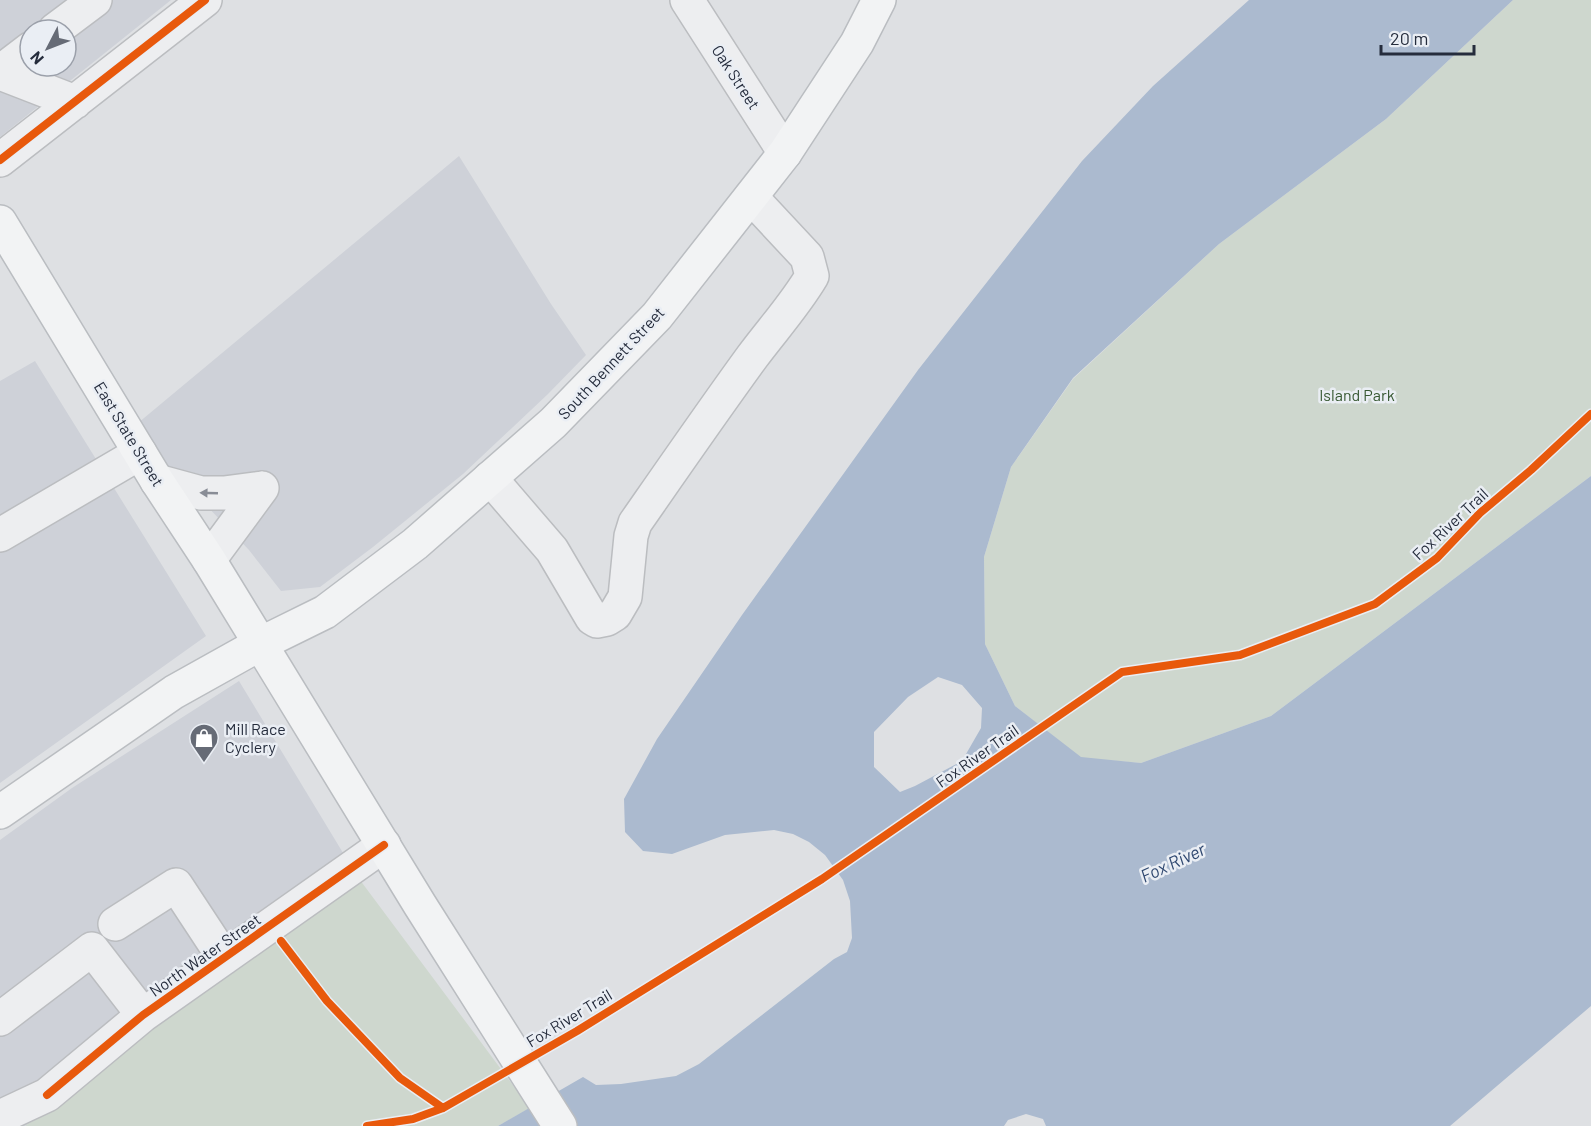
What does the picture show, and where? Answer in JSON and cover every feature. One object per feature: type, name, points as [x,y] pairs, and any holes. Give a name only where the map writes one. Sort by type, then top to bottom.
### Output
[{"type":"main road","name":"South Bennett Street","points":[[0,812],[174,692],[260,644],[326,612],[415,544],[554,423],[657,316],[785,153],[856,43],[879,0]]},
{"type":"main road","name":"East State Street","points":[[0,222],[157,481],[560,1126]]},
{"type":"street","points":[[71,18],[95,0]]},
{"type":"street","points":[[0,160],[205,0]]},
{"type":"street","name":"Oak Street","points":[[687,0],[785,153]]},
{"type":"street","points":[[0,72],[18,58]]},
{"type":"street","points":[[0,72],[75,102]]},
{"type":"street","points":[[490,478],[552,550],[592,618],[597,621],[615,614],[626,597],[630,545],[635,523],[705,421],[812,276],[807,257],[751,197]]},
{"type":"street","points":[[0,536],[140,453]]},
{"type":"street","points":[[157,481],[201,493],[224,494],[262,488],[208,560]]},
{"type":"street","name":"North Water Street","points":[[47,1095],[143,1016],[384,845]]},
{"type":"street","points":[[115,924],[177,885],[224,958]]},
{"type":"street","points":[[0,1019],[92,949],[143,1016]]},
{"type":"street","points":[[0,1117],[47,1095]]},
{"type":"street","points":[[32,1126],[47,1095]]},
{"type":"shaded area","points":[[0,0],[171,0],[78,75],[78,18],[18,18],[18,78],[74,78],[0,137]]},
{"type":"shaded area","points":[[459,156],[551,304],[586,355],[463,474],[373,547],[320,587],[281,591],[249,550],[132,428]]},
{"type":"shaded area","points":[[35,361],[206,636],[0,783],[0,381]]},
{"type":"shaded area","points":[[239,681],[357,876],[25,1126],[0,1126],[0,840],[72,788]]},
{"type":"green space","name":"Island Park","points":[[1513,0],[1591,0],[1591,476],[1271,716],[1141,763],[1081,758],[1015,706],[985,644],[984,557],[1011,467],[1073,379],[1219,244],[1386,119]]},
{"type":"green space","points":[[357,876],[530,1108],[498,1126],[25,1126],[53,1103]]},
{"type":"water","name":"Fox River","points":[[1249,0],[1513,0],[1386,119],[1219,244],[1073,378],[1011,467],[984,557],[985,644],[1015,706],[1081,757],[1141,763],[1271,716],[1591,476],[1591,1006],[1450,1126],[1046,1126],[1043,1119],[1026,1114],[1008,1120],[1004,1126],[498,1126],[583,1077],[596,1085],[621,1084],[676,1076],[699,1064],[834,959],[847,952],[852,938],[850,901],[843,880],[825,855],[809,842],[793,834],[774,830],[725,835],[672,854],[643,851],[625,832],[624,799],[657,739],[742,615],[918,370],[1082,161],[1153,86]],"holes":[[[938,677],[962,685],[982,708],[981,728],[962,761],[900,792],[874,767],[874,732],[908,697]]]},
{"type":"cycle path","points":[[0,160],[205,0]]},
{"type":"cycle path","name":"Fox River Trail","points":[[367,1126],[413,1119],[443,1108],[577,1031],[822,879],[1122,672],[1240,655],[1375,604],[1437,558],[1480,513],[1531,470],[1591,414]]},
{"type":"cycle path","points":[[47,1095],[143,1015],[384,845]]},
{"type":"cycle path","points":[[281,941],[327,1001],[400,1078],[443,1108]]},
{"type":"place","name":"Mill Race Cyclery","points":[[204,764]]}]
